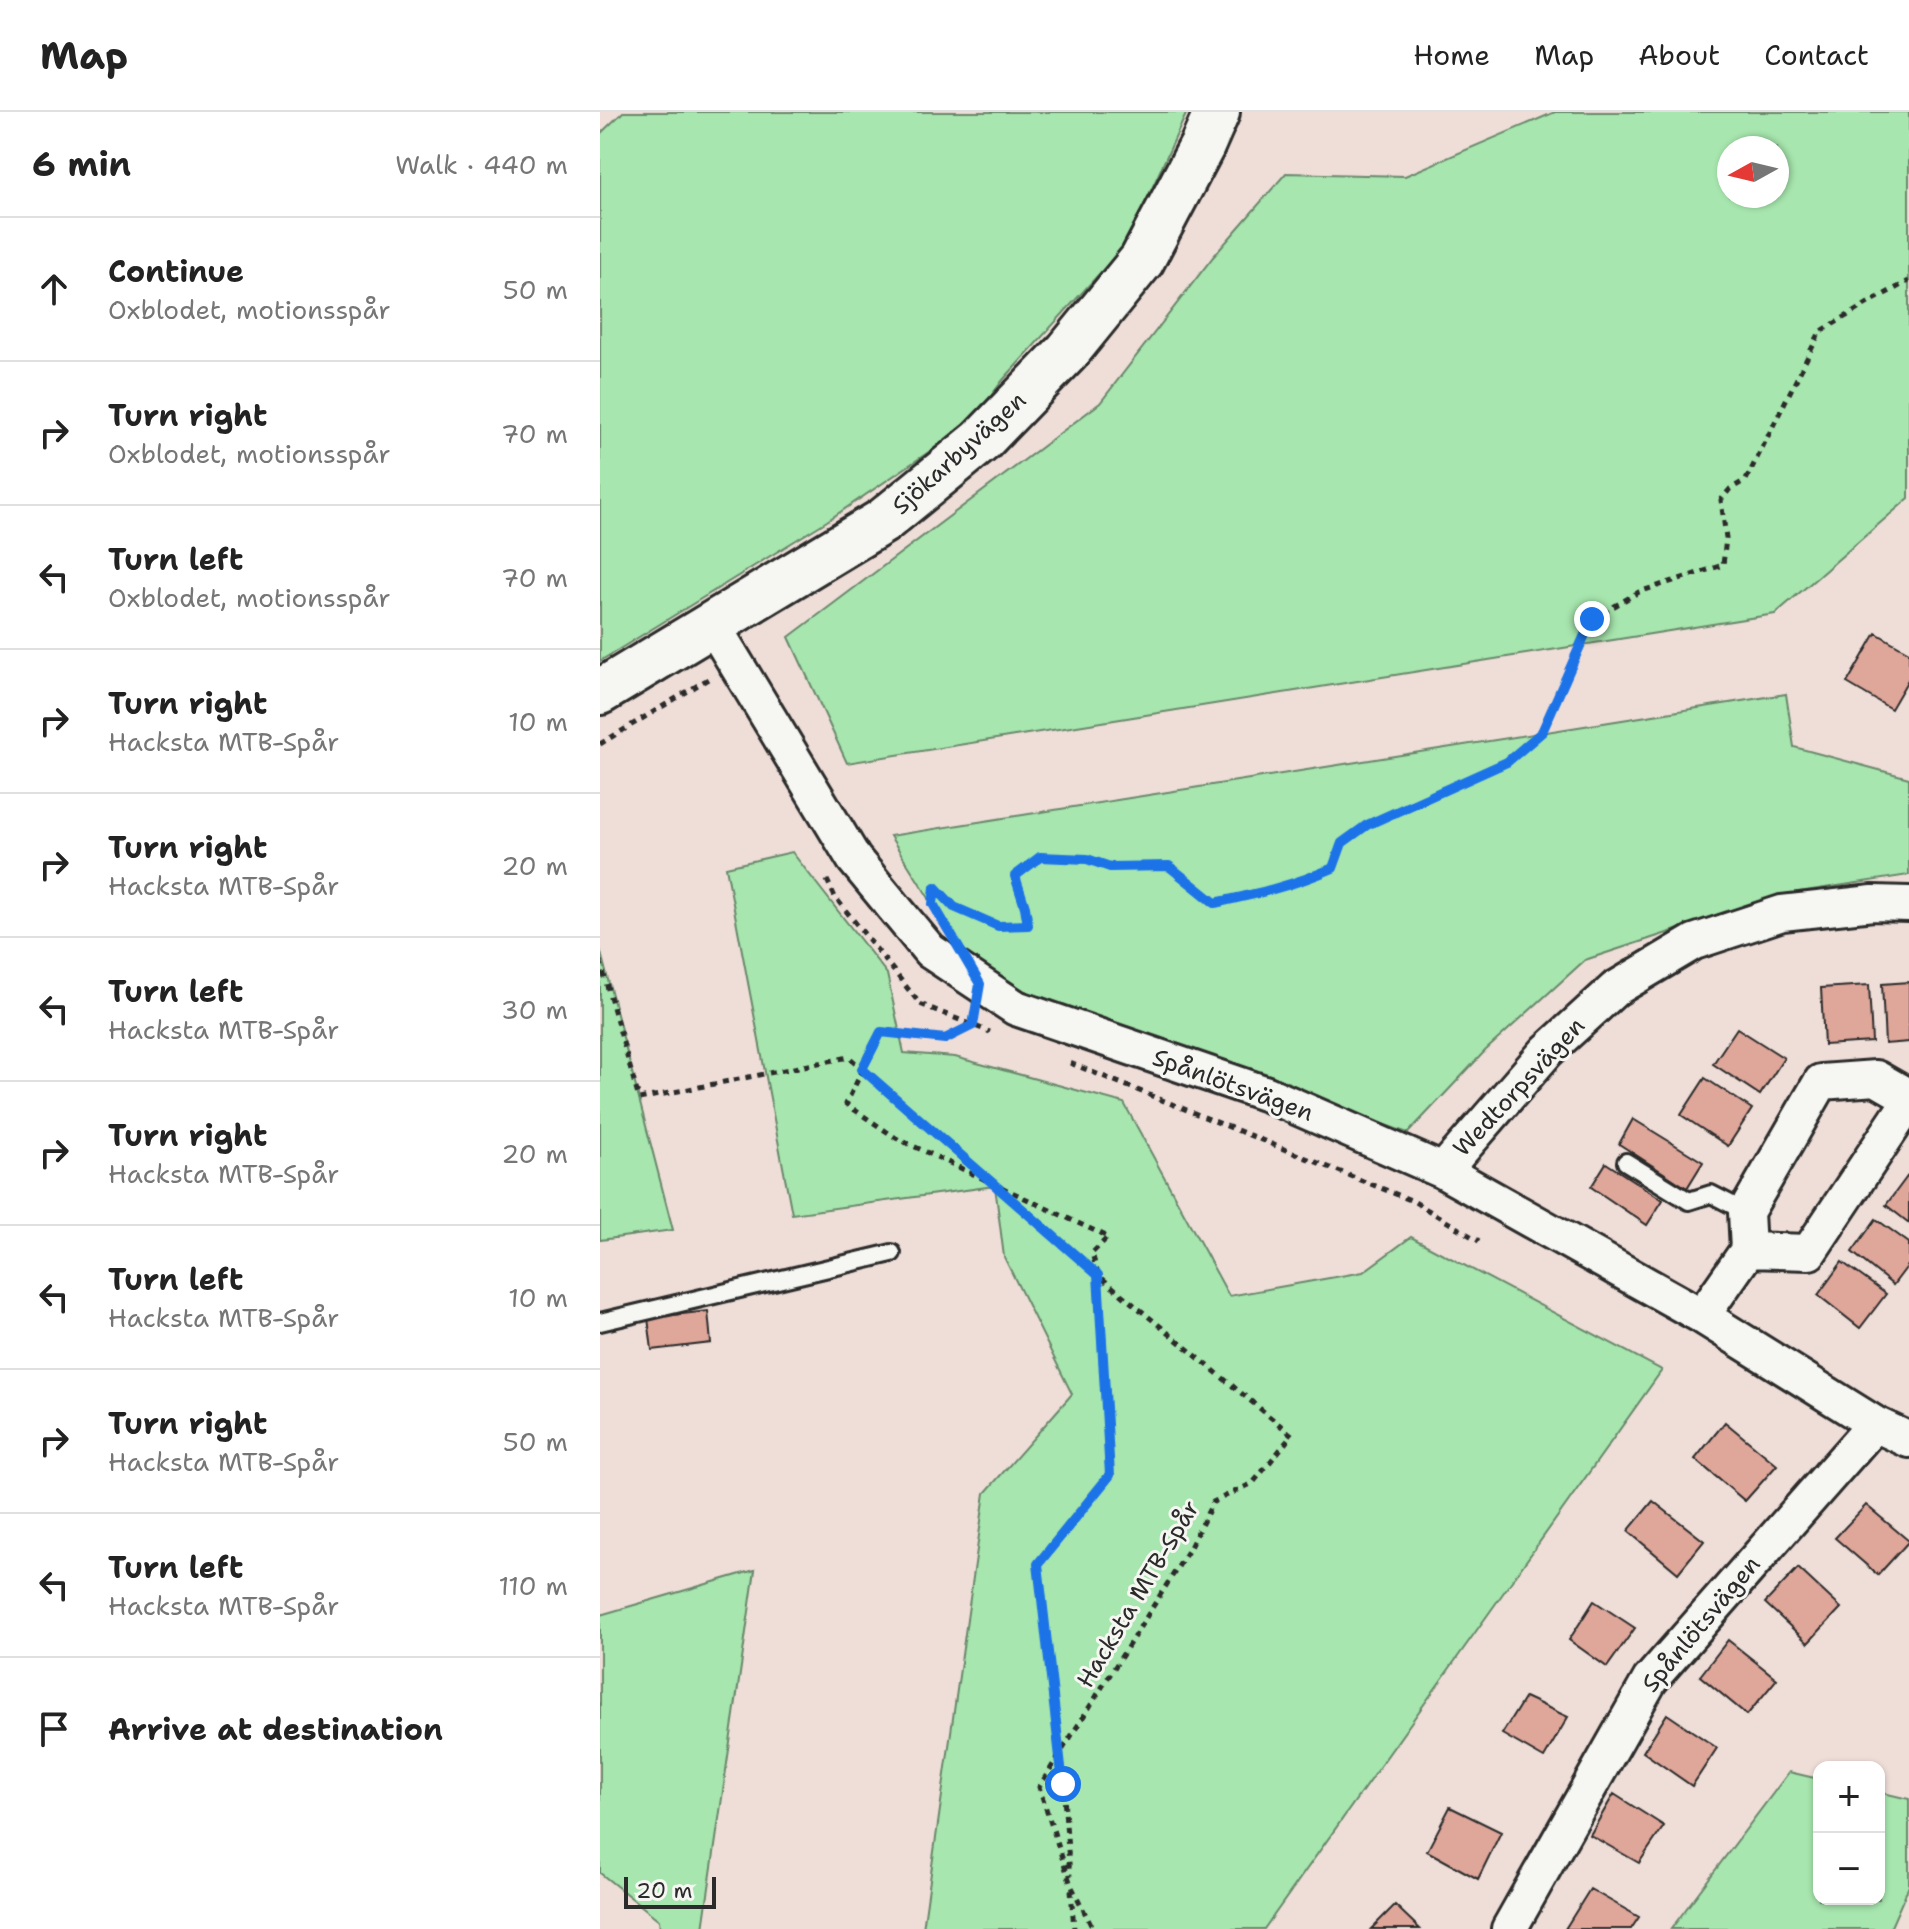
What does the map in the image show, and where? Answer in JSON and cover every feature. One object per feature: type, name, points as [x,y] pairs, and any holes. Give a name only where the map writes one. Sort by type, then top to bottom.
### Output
[{"type":"street","name":"Sjökarbyvägen","points":[[600,692],[724,642],[883,521],[981,441],[1068,351],[1142,260],[1217,112]]},
{"type":"street","name":"Spånlötsvägen","points":[[724,642],[854,859],[930,951],[1016,1008],[1267,1094],[1443,1171],[1702,1316],[1875,1424],[1909,1440]]},
{"type":"street","name":"Wedtorpsvägen","points":[[1443,1171],[1547,1051],[1615,989],[1694,942],[1782,913],[1873,903],[1909,904]]},
{"type":"street","points":[[1702,1316],[1748,1250],[1746,1212],[1821,1082],[1876,1078],[1909,1100],[1809,1252],[1748,1250]]},
{"type":"street","name":"Spånlötsvägen","points":[[1509,1929],[1650,1680],[1875,1424]]},
{"type":"lane","points":[[1626,1162],[1689,1201],[1711,1194],[1746,1212]]},
{"type":"lane","points":[[600,1322],[892,1253]]},
{"type":"path","points":[[941,917],[933,904],[935,887],[954,907],[998,926],[1028,925],[1015,876],[1040,857],[1087,859],[1110,867],[1169,866],[1215,903],[1266,892],[1333,868],[1342,843],[1367,825],[1507,762],[1542,732],[1592,619],[1639,592],[1723,565],[1726,538],[1721,500],[1730,489],[1746,480],[1820,332],[1909,281]]},
{"type":"path","points":[[600,744],[721,671],[724,642]]},
{"type":"path","points":[[600,961],[639,1099],[849,1057],[1098,1275]]},
{"type":"path","points":[[980,984],[973,1025],[945,1039],[881,1032],[846,1104],[896,1138],[1108,1237],[1092,1253],[1098,1275],[1110,1475],[1038,1564],[1060,1754],[1074,1929]]},
{"type":"path","name":"Hacksta MTB-Spår","points":[[1093,1929],[1071,1885],[1039,1787],[1188,1551],[1213,1502],[1253,1483],[1292,1435],[1098,1275]]},
{"type":"green space","points":[[623,112],[1187,112],[1127,243],[1003,380],[970,424],[827,521],[600,661],[600,134]]},
{"type":"green space","points":[[1555,112],[1909,112],[1909,498],[1775,614],[847,763],[789,637],[1100,403],[1213,257],[1286,173],[1405,176]]},
{"type":"green space","points":[[1786,694],[1794,747],[1909,778],[1909,875],[1786,894],[1585,960],[1486,1050],[1408,1133],[1048,1007],[966,957],[890,836]]},
{"type":"green space","points":[[792,852],[887,974],[904,1053],[955,1057],[1124,1103],[1229,1296],[1363,1272],[1411,1237],[1662,1370],[1264,1929],[923,1929],[985,1493],[1072,1394],[1004,1257],[995,1186],[792,1214],[726,867]]},
{"type":"green space","points":[[600,949],[673,1230],[600,1240]]},
{"type":"green space","points":[[755,1570],[703,1929],[660,1929],[659,1920],[600,1873],[600,1615]]},
{"type":"green space","points":[[1789,1772],[1813,1778],[1813,1905],[1885,1905],[1885,1793],[1909,1799],[1909,1886],[1890,1929],[1671,1929]]},
{"type":"building","points":[[1876,633],[1909,652],[1909,678],[1891,709],[1847,683]]},
{"type":"building","points":[[1909,982],[1909,1042],[1885,1044],[1882,984]]},
{"type":"building","points":[[1869,985],[1872,1042],[1824,1045],[1821,988]]},
{"type":"building","points":[[1737,1028],[1784,1058],[1760,1095],[1713,1064]]},
{"type":"building","points":[[1705,1078],[1752,1109],[1728,1146],[1681,1115]]},
{"type":"building","points":[[1633,1119],[1703,1162],[1687,1188],[1619,1144]]},
{"type":"building","points":[[1606,1163],[1663,1200],[1647,1225],[1591,1187]]},
{"type":"building","points":[[1909,1174],[1909,1223],[1886,1205]]},
{"type":"building","points":[[1876,1219],[1909,1243],[1909,1264],[1893,1285],[1852,1252]]},
{"type":"building","points":[[1842,1262],[1886,1294],[1860,1328],[1818,1295]]},
{"type":"building","points":[[708,1311],[711,1343],[652,1350],[648,1318]]},
{"type":"building","points":[[1725,1422],[1777,1465],[1745,1501],[1695,1459]]},
{"type":"building","points":[[1653,1501],[1704,1541],[1678,1573],[1628,1531]]},
{"type":"building","points":[[1866,1505],[1909,1541],[1878,1575],[1835,1538]]},
{"type":"building","points":[[1798,1568],[1841,1608],[1808,1643],[1765,1603]]},
{"type":"building","points":[[1594,1601],[1635,1628],[1607,1667],[1569,1640]]},
{"type":"building","points":[[1728,1640],[1777,1679],[1747,1715],[1700,1676]]},
{"type":"building","points":[[1525,1697],[1568,1717],[1544,1758],[1502,1734]]},
{"type":"building","points":[[1667,1714],[1717,1748],[1692,1786],[1643,1752]]},
{"type":"building","points":[[1614,1794],[1664,1826],[1639,1863],[1590,1835]]},
{"type":"building","points":[[1450,1807],[1501,1832],[1478,1879],[1427,1851]]},
{"type":"building","points":[[1590,1889],[1639,1917],[1631,1929],[1565,1929]]},
{"type":"building","points":[[1395,1905],[1420,1929],[1371,1929]]},
{"type":"route","points":[[1063,1784],[1038,1564],[1110,1475],[1098,1275],[862,1069],[881,1032],[945,1039],[973,1025],[980,984],[933,904],[935,887],[954,907],[998,926],[1028,925],[1015,876],[1040,857],[1087,859],[1110,867],[1169,866],[1215,903],[1266,892],[1314,876],[1333,868],[1342,843],[1367,825],[1507,762],[1542,732],[1592,619]]}]
